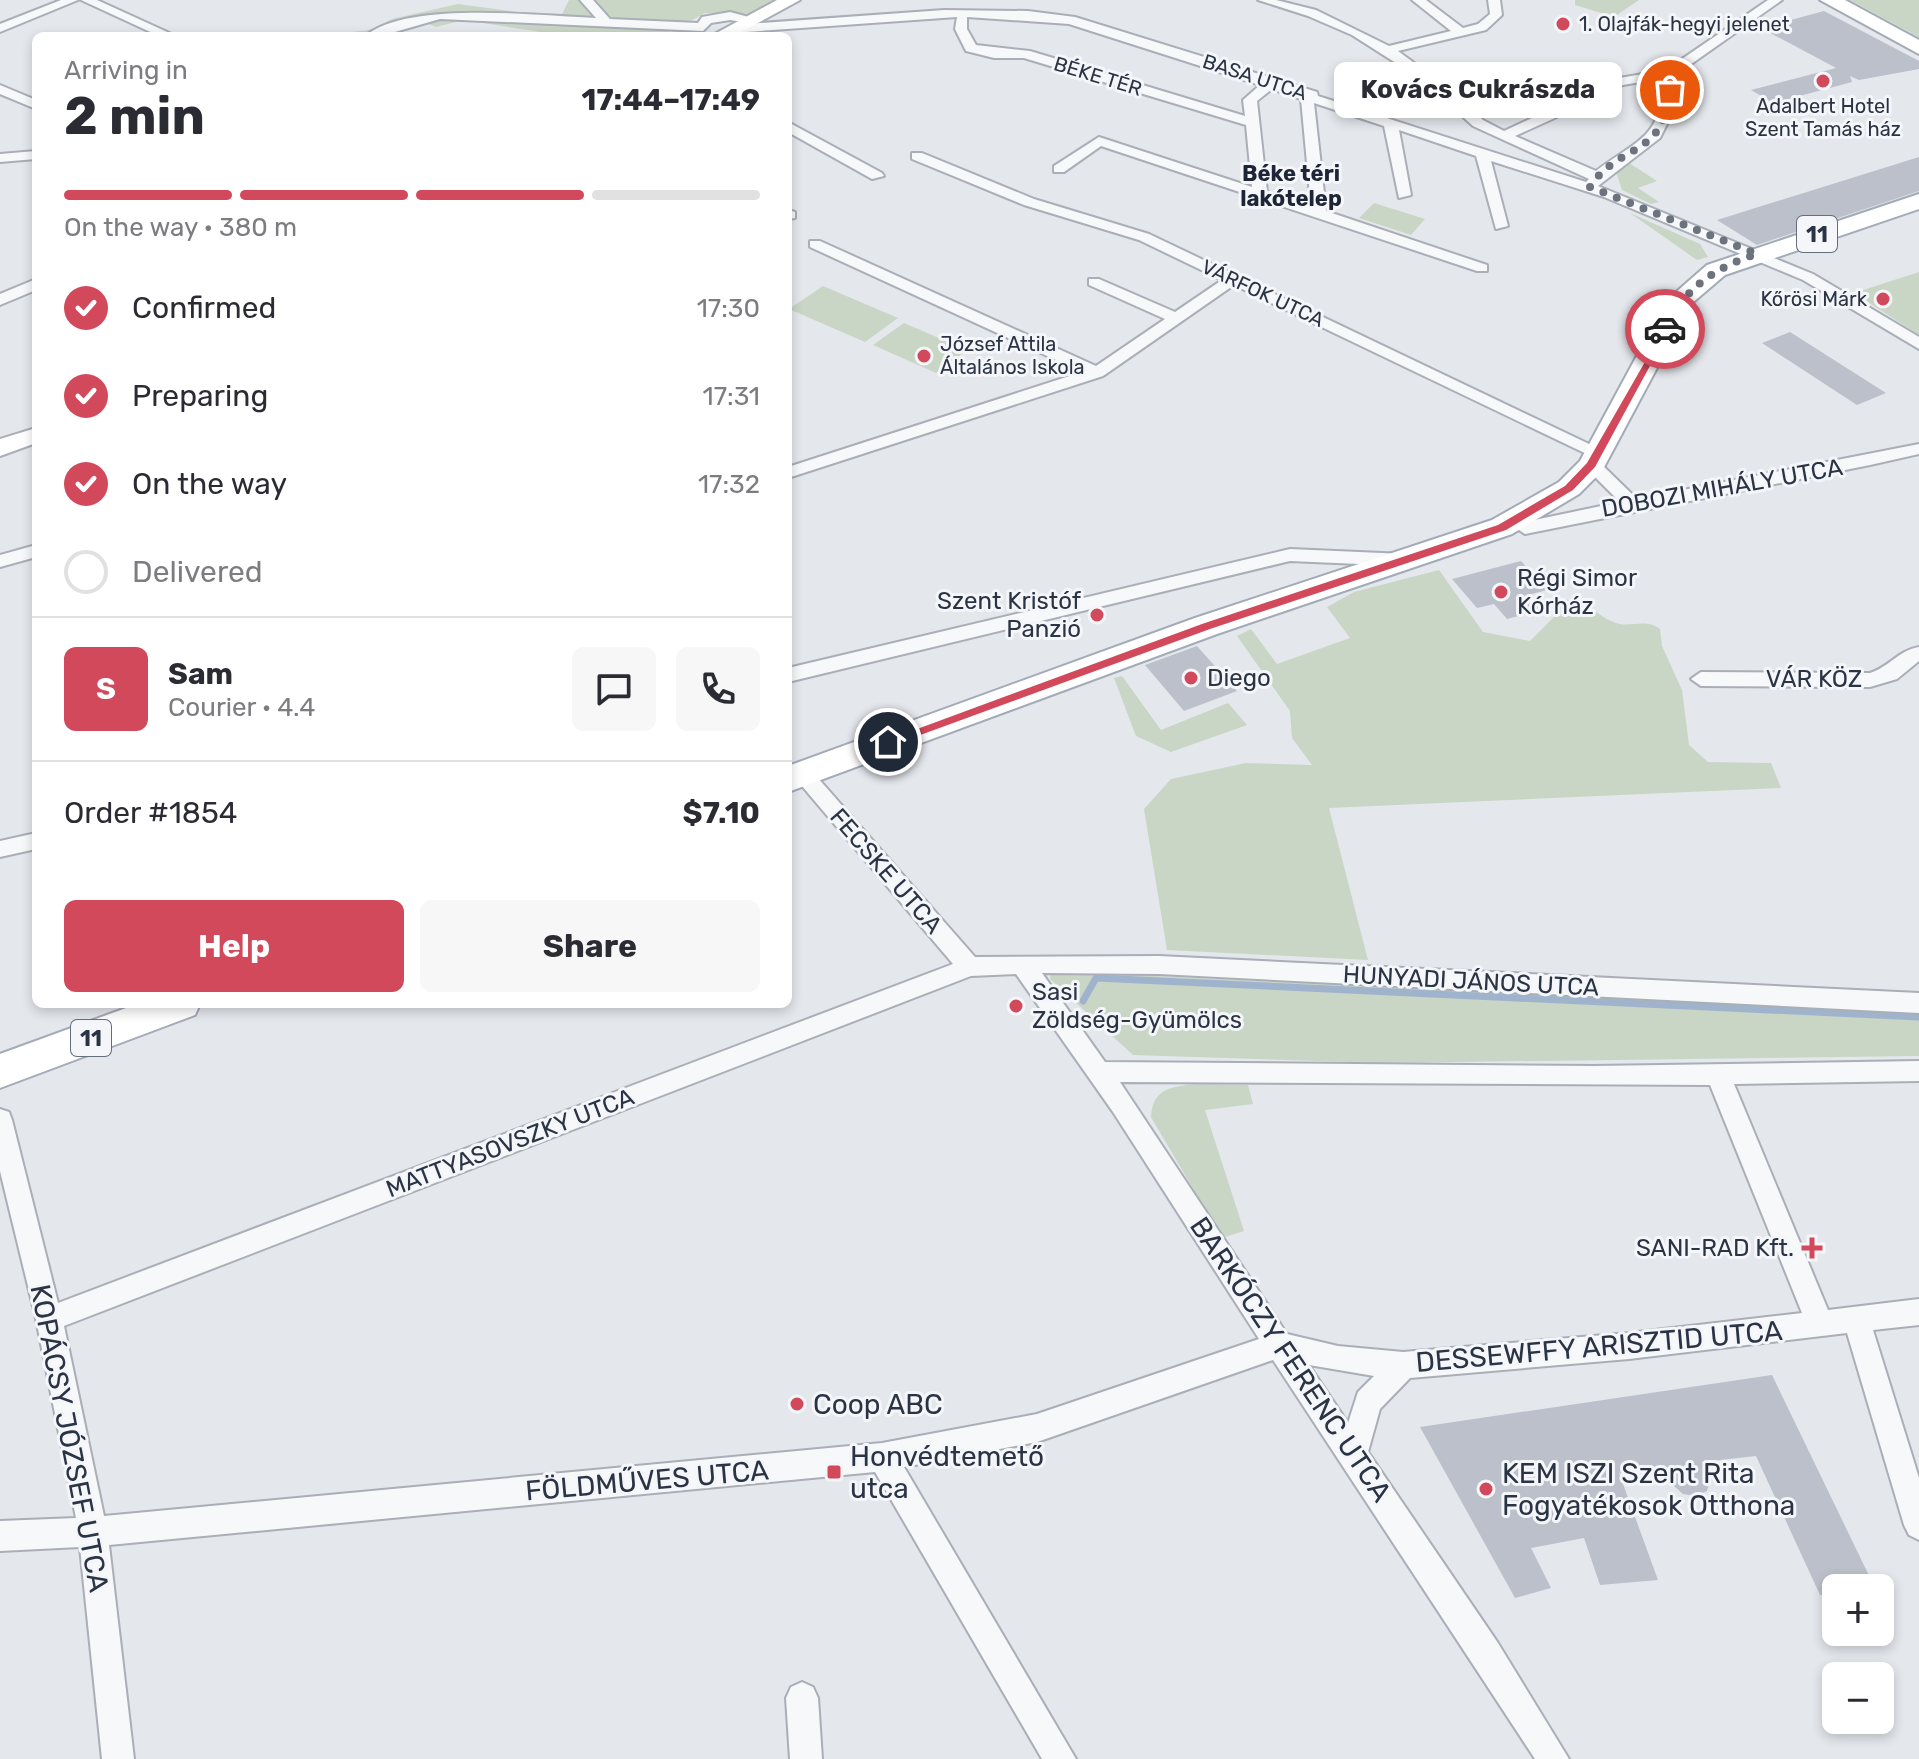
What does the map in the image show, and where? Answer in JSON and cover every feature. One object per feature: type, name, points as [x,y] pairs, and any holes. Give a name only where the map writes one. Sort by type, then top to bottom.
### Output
[{"type":"main road","points":[[728,32],[791,0]]},
{"type":"main road","points":[[1830,0],[1919,48]]},
{"type":"main road","name":"11","points":[[1596,459],[1680,300],[1716,270],[1919,201]]},
{"type":"main road","points":[[0,448],[32,436]]},
{"type":"main road","name":"DOBOZI MIHÁLY UTCA","points":[[792,778],[1136,651],[1502,527],[1569,488],[1596,459]]},
{"type":"main road","name":"11","points":[[0,1071],[170,1008]]},
{"type":"street","points":[[0,28],[72,0]]},
{"type":"street","points":[[87,0],[161,32]]},
{"type":"street","points":[[586,0],[609,25]]},
{"type":"street","points":[[1263,0],[1313,13],[1387,50],[1447,94],[1460,111],[1482,127],[1594,182],[1602,170],[1641,150],[1653,137],[1668,111],[1670,73]]},
{"type":"street","points":[[1418,0],[1461,32]]},
{"type":"street","points":[[1387,50],[1491,22],[1496,15],[1494,0]]},
{"type":"street","points":[[1447,94],[1608,84],[1670,73],[1776,0]]},
{"type":"street","name":"BASA UTCA","points":[[742,32],[823,20],[1036,9],[1124,34],[1482,151],[1594,182],[1747,258],[1836,291],[1919,344]]},
{"type":"street","points":[[379,32],[440,15],[703,27],[708,32]]},
{"type":"street","points":[[703,27],[706,20],[719,16],[787,27]]},
{"type":"street","name":"BÉKE TÉR","points":[[962,19],[961,29],[971,48],[1025,54],[1253,123]]},
{"type":"street","points":[[1260,195],[1250,100],[1271,83]]},
{"type":"street","points":[[1504,136],[1596,94],[1608,84]]},
{"type":"street","points":[[0,89],[32,103]]},
{"type":"street","points":[[1312,95],[1307,99],[1319,214]]},
{"type":"street","points":[[1395,122],[1391,126],[1404,195]]},
{"type":"street","points":[[792,128],[877,176]]},
{"type":"street","points":[[1059,169],[1099,141],[1482,268]]},
{"type":"street","points":[[1482,151],[1501,226]]},
{"type":"street","points":[[3,161],[32,156]]},
{"type":"street","name":"VÁRFOK UTCA","points":[[917,156],[1029,202],[1144,237],[1234,278],[1596,459],[1631,503]]},
{"type":"street","points":[[815,244],[1097,373]]},
{"type":"street","points":[[792,472],[1097,373],[1234,278]]},
{"type":"street","points":[[1094,282],[1176,318]]},
{"type":"street","points":[[0,300],[32,286]]},
{"type":"street","name":"DOBOZI MIHÁLY UTCA","points":[[1525,528],[1631,503],[1798,477],[1919,449]]},
{"type":"street","points":[[0,561],[32,552]]},
{"type":"street","points":[[792,674],[1290,555],[1406,560]]},
{"type":"street","name":"VÁR KÖZ","points":[[1701,679],[1870,680],[1890,674],[1912,655],[1919,654]]},
{"type":"street","name":"FECSKE UTCA","points":[[792,778],[970,967]]},
{"type":"street","points":[[0,849],[32,842]]},
{"type":"street","name":"HUNYADI JÁNOS UTCA","points":[[970,967],[1022,964],[1159,965],[1919,1003]]},
{"type":"street","name":"BARKÓCZY FERENC UTCA","points":[[1022,964],[1103,1072],[1279,1345],[1481,1639],[1553,1759]]},
{"type":"street","name":"MATTYASOVSZKY UTCA","points":[[49,1319],[970,967]]},
{"type":"street","points":[[1103,1072],[1577,1076],[1919,1071]]},
{"type":"street","points":[[1717,1073],[1820,1324]]},
{"type":"street","name":"KOPÁCSY JÓZSEF UTCA","points":[[0,1120],[49,1319],[93,1532],[118,1759]]},
{"type":"street","name":"DESSEWFFY ARISZTID UTCA","points":[[1279,1345],[1338,1359],[1403,1365],[1629,1346],[1919,1312]]},
{"type":"street","points":[[1856,1320],[1919,1525]]},
{"type":"street","name":"FÖLDMŰVES UTCA","points":[[0,1536],[93,1532],[882,1457],[1037,1428],[1279,1345]]},
{"type":"street","points":[[1354,1453],[1368,1402],[1403,1365]]},
{"type":"street","points":[[882,1457],[1060,1759]]},
{"type":"street","points":[[802,1698],[806,1759]]},
{"type":"green space","points":[[569,0],[781,0],[748,14],[705,13],[685,24],[664,26],[669,32],[540,32],[464,20],[436,27],[416,19],[385,32],[353,32],[370,30],[392,19],[458,4],[525,13],[562,14]]},
{"type":"green space","points":[[1575,0],[1639,0],[1614,17],[1575,5]]},
{"type":"green space","points":[[1850,0],[1919,0],[1919,37],[1913,34]]},
{"type":"green space","points":[[1629,163],[1657,181],[1638,188],[1659,202],[1651,204],[1622,190],[1616,172]]},
{"type":"green space","points":[[1374,203],[1425,219],[1411,235],[1359,218]]},
{"type":"green space","points":[[1630,213],[1700,244],[1708,257],[1697,260]]},
{"type":"green space","points":[[1919,272],[1919,335],[1854,293]]},
{"type":"green space","points":[[823,286],[898,318],[865,342],[792,310],[792,307]]},
{"type":"green space","points":[[904,323],[967,350],[936,373],[873,345]]},
{"type":"green space","points":[[1439,570],[1483,632],[1530,641],[1555,616],[1562,599],[1581,603],[1616,623],[1649,624],[1660,629],[1662,646],[1682,690],[1689,745],[1708,762],[1771,763],[1781,788],[1329,808],[1368,960],[1167,950],[1144,809],[1171,779],[1246,763],[1312,765],[1292,738],[1290,711],[1237,636],[1251,629],[1277,664],[1350,638],[1327,607],[1354,592]]},
{"type":"green space","points":[[1122,676],[1161,730],[1228,703],[1247,725],[1171,752],[1136,736],[1114,678]]},
{"type":"green space","points":[[1051,971],[1919,1012],[1919,1056],[1382,1063],[1133,1055],[1050,979]]},
{"type":"green space","points":[[1196,1084],[1248,1085],[1253,1104],[1205,1110],[1244,1231],[1222,1238],[1151,1117],[1155,1100],[1165,1091]]},
{"type":"building","points":[[1824,11],[1919,61],[1919,69],[1859,80],[1850,76],[1852,82],[1773,103],[1751,90],[1836,68],[1761,28]]},
{"type":"building","points":[[1919,157],[1919,191],[1757,245],[1717,220]]},
{"type":"building","points":[[1790,332],[1886,393],[1857,405],[1762,343]]},
{"type":"building","name":"Régi Simor Kórház","points":[[1521,561],[1547,590],[1528,595],[1541,610],[1507,619],[1494,604],[1477,608],[1452,579]]},
{"type":"building","name":"Diego","points":[[1197,646],[1237,691],[1184,711],[1145,665]]},
{"type":"building","name":"KEM ISZI Szent Rita Fogyatékosok Otthona","points":[[1772,1375],[1868,1574],[1822,1574],[1820,1595],[1756,1456],[1702,1462],[1710,1480],[1707,1491],[1696,1496],[1683,1494],[1674,1486],[1664,1467],[1619,1473],[1658,1580],[1600,1585],[1584,1538],[1531,1548],[1551,1588],[1515,1598],[1420,1427]]},
{"type":"waterway","points":[[1083,1001],[1096,978],[1919,1017]]},
{"type":"way so far","points":[[1665,329],[1680,300],[1698,284],[1716,270],[1757,254],[1590,187],[1602,170],[1641,150],[1653,137],[1668,111],[1670,90]]},
{"type":"place","name":"1. Olajfák-hegyi jelenet","points":[[1563,24]]},
{"type":"place","name":"Adalbert Hotel Szent Tamás ház","points":[[1823,81]]},
{"type":"place","name":"Kovács Cukrászda","points":[[1670,90]]},
{"type":"place","name":"Kőrösi Márk","points":[[1883,299]]},
{"type":"place","name":"József Attila Általános Iskola","points":[[924,356]]},
{"type":"place","name":"Régi Simor Kórház","points":[[1501,592]]},
{"type":"place","name":"Szent Kristóf Panzió","points":[[1097,615]]},
{"type":"place","name":"Diego","points":[[1191,678]]},
{"type":"place","name":"Sasi Zöldség-Gyümölcs","points":[[1016,1006]]},
{"type":"place","name":"SANI-RAD Kft.","points":[[1812,1248]]},
{"type":"place","name":"Coop ABC","points":[[797,1404]]},
{"type":"place","name":"Honvédtemető utca","points":[[834,1472]]},
{"type":"place","name":"KEM ISZI Szent Rita Fogyatékosok Otthona","points":[[1486,1489]]},
{"type":"district","name":"Béke téri lakótelep","points":[[1291,186]]},
{"type":"route","points":[[888,742],[1206,626],[1502,527],[1540,507],[1569,488],[1592,465],[1665,329]]}]
